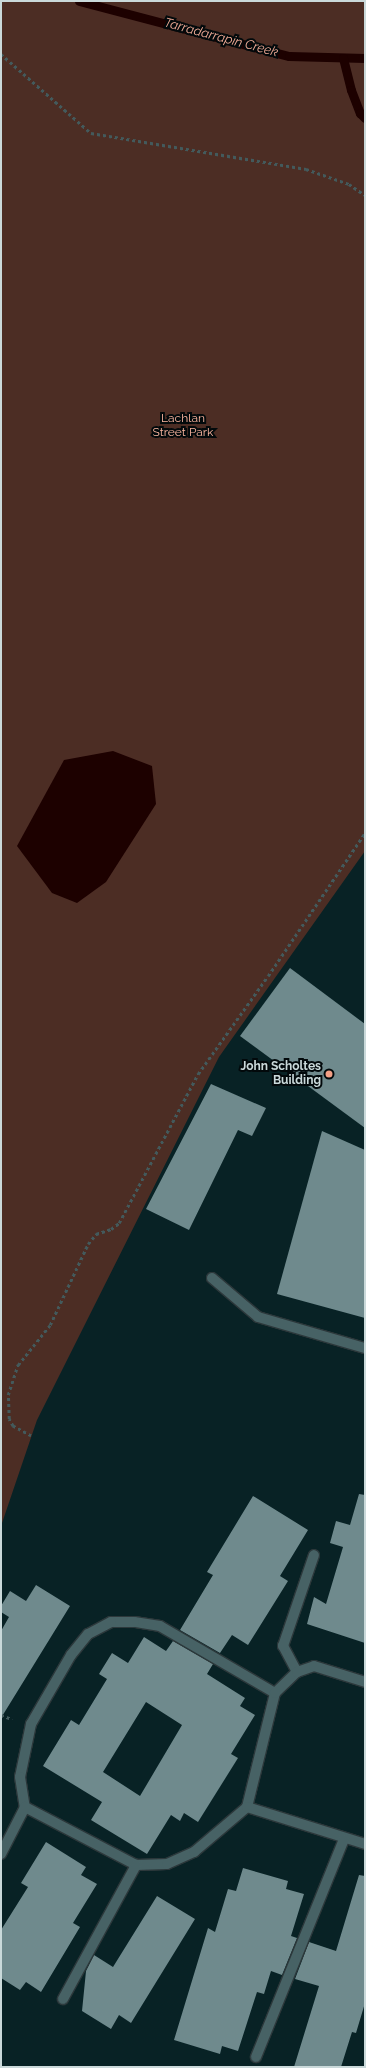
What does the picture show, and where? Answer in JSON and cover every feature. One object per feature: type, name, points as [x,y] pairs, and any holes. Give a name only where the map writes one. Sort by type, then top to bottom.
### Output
[{"type":"street","points":[[212,1278],[258,1317],[365,1348]]},
{"type":"street","points":[[297,1672],[283,1646],[314,1555]]},
{"type":"street","points":[[1,1854],[25,1807],[20,1777],[32,1724],[71,1655],[88,1634],[111,1622],[134,1622],[160,1626],[275,1693]]},
{"type":"street","points":[[25,1807],[136,1865],[168,1864],[194,1852],[247,1807],[275,1693],[297,1672],[314,1666],[365,1682]]},
{"type":"street","points":[[247,1807],[344,1839],[365,1844]]},
{"type":"street","points":[[256,2057],[344,1839]]},
{"type":"street","points":[[63,1999],[136,1865]]},
{"type":"path","points":[[1,54],[91,133],[306,170],[349,184],[365,195]]},
{"type":"path","points":[[32,1436],[13,1426],[9,1419],[8,1395],[18,1365],[50,1325],[88,1244],[96,1234],[111,1229],[119,1223],[198,1074],[268,976],[365,833]]},
{"type":"green space","name":"Lachlan Street Park","points":[[1,1],[365,1],[365,851],[219,1057],[37,1420],[1,1526]]},
{"type":"shaded area","points":[[113,751],[152,766],[156,804],[106,882],[77,903],[52,893],[17,846],[64,760]]},
{"type":"building","name":"John Scholtes Building","points":[[290,968],[365,1024],[365,1128],[240,1036]]},
{"type":"building","points":[[211,1084],[266,1108],[252,1136],[238,1130],[189,1230],[146,1209]]},
{"type":"building","points":[[322,1131],[365,1150],[365,1318],[277,1294]]},
{"type":"building","points":[[359,1494],[365,1495],[365,1643],[307,1624],[314,1597],[326,1604],[343,1547],[330,1543],[336,1521],[350,1525]]},
{"type":"building","points":[[253,1496],[308,1530],[280,1576],[288,1581],[248,1645],[232,1635],[220,1653],[180,1630],[213,1575],[207,1572]]},
{"type":"building","points":[[36,1585],[70,1606],[1,1718],[1,1631],[9,1617],[1,1612],[1,1606],[10,1591],[26,1601]]},
{"type":"building","points":[[144,1637],[166,1651],[173,1641],[213,1664],[207,1674],[245,1698],[240,1706],[255,1715],[231,1754],[238,1758],[198,1822],[184,1813],[180,1821],[171,1815],[147,1854],[91,1820],[102,1802],[43,1766],[71,1720],[79,1725],[107,1679],[99,1674],[112,1653],[128,1663]],"holes":[[[146,1702],[182,1725],[140,1796],[103,1772]]]},
{"type":"building","points":[[46,1842],[86,1867],[81,1875],[97,1884],[73,1923],[80,1927],[41,1992],[26,1982],[20,1990],[1,1978],[1,1930],[28,1887],[21,1883]]},
{"type":"building","points":[[243,1868],[288,1881],[286,1889],[304,1894],[291,1936],[297,1938],[282,1975],[271,1971],[264,1994],[257,1992],[238,2051],[222,2046],[220,2054],[174,2040],[208,1928],[215,1932],[228,1889],[236,1891]]},
{"type":"building","points":[[359,1875],[365,1876],[365,2003],[356,2033],[352,2032],[341,2067],[294,2067],[319,1986],[295,1979],[309,1942],[336,1951]]},
{"type":"building","points":[[157,1896],[195,1919],[131,2023],[119,2015],[111,2029],[82,2011],[86,1971],[94,1955],[113,1967]]},
{"type":"waterway","name":"Tarradarrapin Creek","points":[[79,1],[289,56],[365,58]]},
{"type":"waterway","points":[[343,58],[351,90],[360,113],[365,118]]},
{"type":"place","name":"John Scholtes Building","points":[[329,1074]]}]
